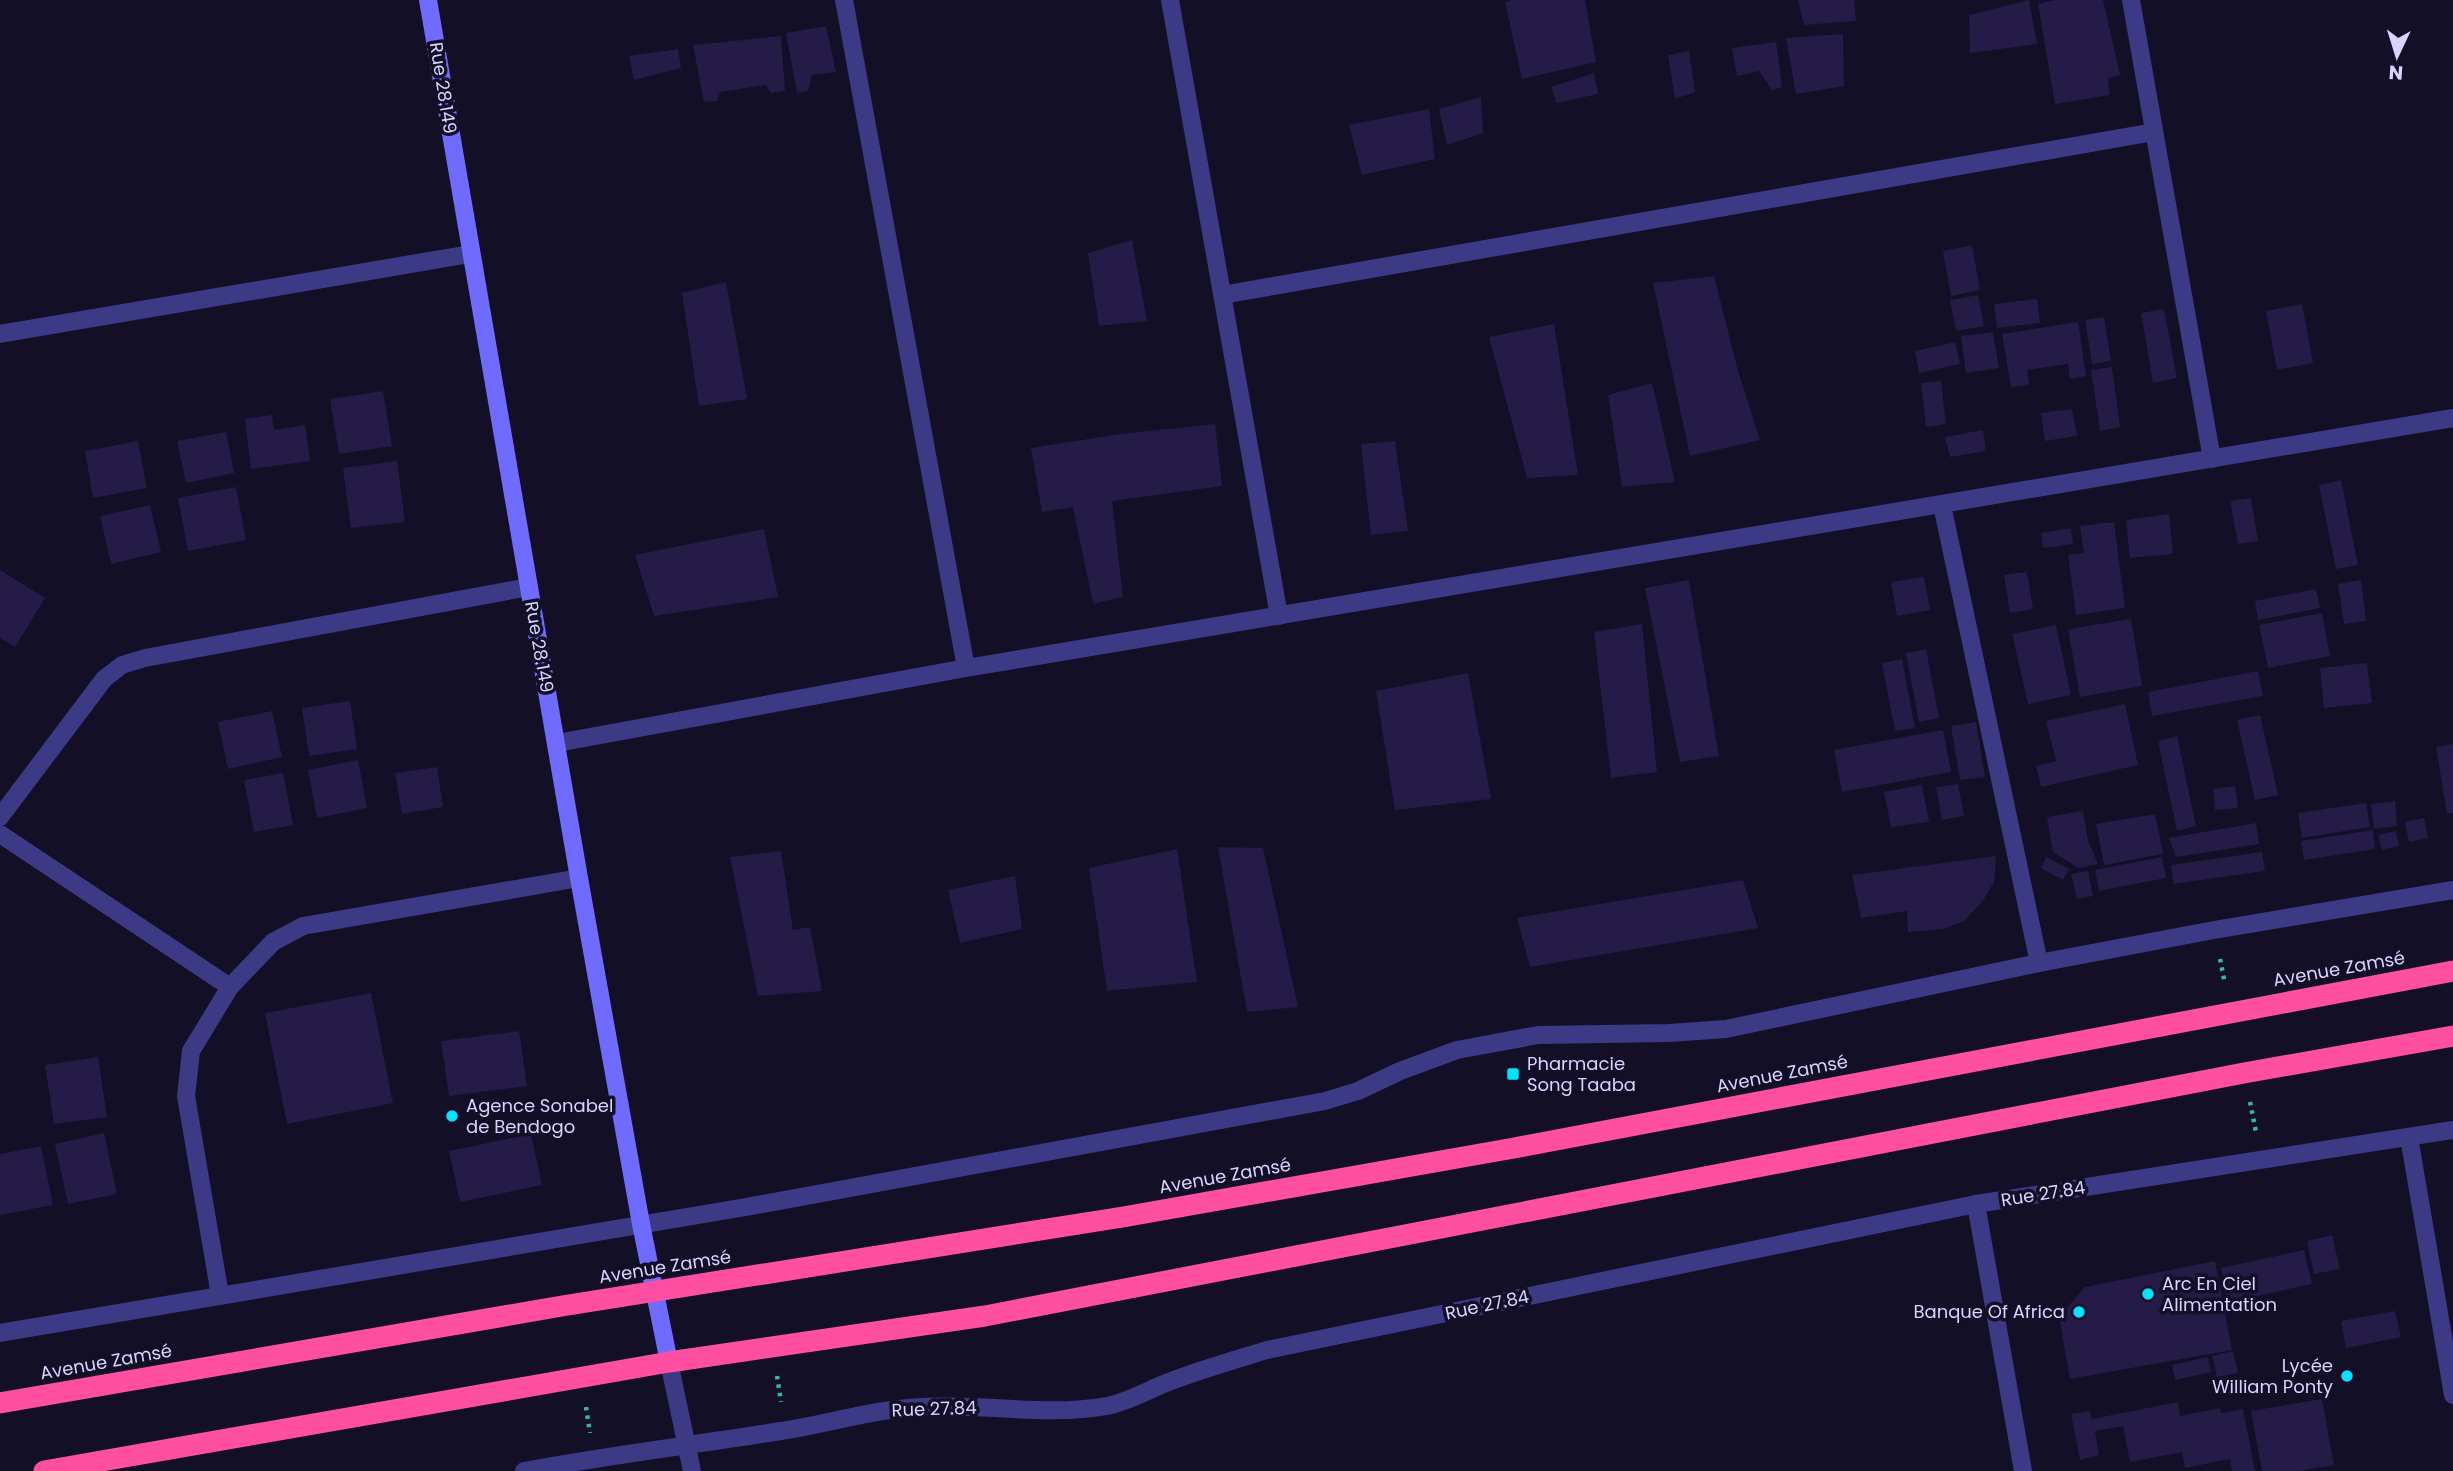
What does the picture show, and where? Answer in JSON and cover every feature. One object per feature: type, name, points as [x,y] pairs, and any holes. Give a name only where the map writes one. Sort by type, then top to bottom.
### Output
[{"type":"highway","name":"Avenue Zamsé","points":[[0,1403],[562,1306],[1124,1217],[1487,1153],[2453,971]]},
{"type":"highway","points":[[44,1471],[669,1362],[985,1317],[2244,1073],[2453,1036]]},
{"type":"street","name":"Rue 28.149","points":[[428,0],[579,878],[641,1224],[669,1362]]},
{"type":"street","points":[[844,0],[967,668]]},
{"type":"street","points":[[1170,0],[1279,616]]},
{"type":"street","points":[[2130,0],[2212,459]]},
{"type":"street","points":[[1222,295],[2154,132]]},
{"type":"street","points":[[0,334],[471,254]]},
{"type":"street","points":[[557,743],[967,668],[2453,418]]},
{"type":"street","points":[[1942,505],[2039,963]]},
{"type":"street","points":[[0,817],[104,679],[122,665],[145,658],[529,587]]},
{"type":"street","points":[[0,834],[230,987]]},
{"type":"street","points":[[220,1295],[186,1096],[191,1051],[230,987],[273,942],[303,926],[579,878]]},
{"type":"street","points":[[0,1333],[641,1224],[1325,1101],[1358,1091],[1400,1071],[1457,1050],[1538,1035],[1669,1034],[1727,1029],[2039,963],[2453,890]]},
{"type":"street","name":"Rue 27.84","points":[[524,1471],[594,1458],[785,1431],[921,1406],[1044,1410],[1107,1406],[1137,1397],[1207,1368],[1267,1350],[1976,1205],[2453,1130]]},
{"type":"street","points":[[2409,1137],[2453,1395]]},
{"type":"street","points":[[1976,1205],[2023,1471]]},
{"type":"street","points":[[669,1362],[692,1471]]},
{"type":"building","points":[[1585,0],[1596,62],[1522,79],[1505,2]]},
{"type":"building","points":[[1798,0],[1854,0],[1856,21],[1804,25]]},
{"type":"building","points":[[2029,0],[2037,44],[1970,53],[1969,15]]},
{"type":"building","points":[[2055,0],[2103,0],[2120,75],[2108,78],[2110,95],[2055,104],[2038,4]]},
{"type":"building","points":[[826,26],[836,72],[812,75],[808,91],[797,93],[786,33]]},
{"type":"building","points":[[1843,34],[1844,86],[1796,94],[1786,38]]},
{"type":"building","points":[[781,36],[785,91],[771,93],[766,85],[720,92],[717,101],[704,102],[693,45]]},
{"type":"building","points":[[1776,42],[1782,87],[1772,90],[1759,71],[1737,76],[1732,48]]},
{"type":"building","points":[[678,49],[681,68],[634,80],[629,56]]},
{"type":"building","points":[[1689,51],[1695,92],[1675,99],[1668,55]]},
{"type":"building","points":[[1594,73],[1598,94],[1557,103],[1551,87]]},
{"type":"building","points":[[1481,97],[1483,133],[1447,145],[1439,109]]},
{"type":"building","points":[[1429,109],[1435,159],[1362,175],[1349,125]]},
{"type":"building","points":[[1132,240],[1147,321],[1099,326],[1088,253]]},
{"type":"building","points":[[1972,245],[1980,290],[1951,296],[1943,251]]},
{"type":"building","points":[[1714,276],[1738,371],[1760,440],[1690,456],[1653,283]]},
{"type":"building","points":[[726,282],[747,399],[699,406],[682,293]]},
{"type":"building","points":[[1978,295],[1984,326],[1956,331],[1950,300]]},
{"type":"building","points":[[2037,299],[2040,323],[1997,328],[1994,304]]},
{"type":"building","points":[[2302,304],[2313,363],[2277,370],[2266,311]]},
{"type":"building","points":[[2164,309],[2177,378],[2153,383],[2141,313]]},
{"type":"building","points":[[2104,317],[2111,361],[2092,364],[2085,320]]},
{"type":"building","points":[[2078,322],[2086,376],[2070,379],[2068,364],[2027,370],[2029,385],[2011,387],[2002,334]]},
{"type":"building","points":[[1554,324],[1578,475],[1527,478],[1489,337]]},
{"type":"building","points":[[1993,332],[1999,368],[1966,373],[1961,336]]},
{"type":"building","points":[[1955,342],[1960,364],[1919,373],[1915,351]]},
{"type":"building","points":[[2112,367],[2120,427],[2100,431],[2091,370]]},
{"type":"building","points":[[1941,381],[1946,424],[1926,427],[1921,383]]},
{"type":"building","points":[[1652,383],[1675,482],[1622,487],[1608,395]]},
{"type":"building","points":[[383,391],[392,446],[339,454],[330,399]]},
{"type":"building","points":[[2072,409],[2077,436],[2045,441],[2041,413]]},
{"type":"building","points":[[272,415],[274,430],[305,425],[310,461],[251,469],[245,419]]},
{"type":"building","points":[[1215,424],[1222,486],[1112,501],[1123,597],[1093,604],[1073,507],[1042,512],[1031,448],[1121,434]]},
{"type":"building","points":[[1983,430],[1986,451],[1950,457],[1945,437]]},
{"type":"building","points":[[226,432],[234,473],[186,483],[177,441]]},
{"type":"building","points":[[138,441],[147,488],[93,498],[85,451]]},
{"type":"building","points":[[1395,441],[1408,531],[1371,535],[1361,444]]},
{"type":"building","points":[[397,461],[405,522],[351,528],[343,468]]},
{"type":"building","points":[[2341,480],[2358,565],[2336,569],[2319,485]]},
{"type":"building","points":[[236,487],[246,540],[188,551],[178,498]]},
{"type":"building","points":[[2251,498],[2258,541],[2238,544],[2230,501]]},
{"type":"building","points":[[150,505],[161,552],[111,564],[100,516]]},
{"type":"building","points":[[2169,514],[2173,554],[2130,558],[2126,520]]},
{"type":"building","points":[[2114,522],[2125,608],[2076,615],[2068,555],[2084,553],[2080,526]]},
{"type":"building","points":[[2071,528],[2073,544],[2043,548],[2041,533]]},
{"type":"building","points":[[764,529],[778,597],[654,616],[635,555]]},
{"type":"building","points":[[0,570],[45,598],[15,647],[0,638]]},
{"type":"building","points":[[2027,572],[2033,609],[2010,613],[2004,575]]},
{"type":"building","points":[[1924,577],[1930,610],[1897,616],[1891,582]]},
{"type":"building","points":[[1689,580],[1719,756],[1680,762],[1645,588]]},
{"type":"building","points":[[2361,580],[2366,621],[2344,624],[2338,584]]},
{"type":"building","points":[[2316,589],[2320,608],[2258,620],[2255,601]]},
{"type":"building","points":[[2322,613],[2330,656],[2268,668],[2259,625]]},
{"type":"building","points":[[2131,619],[2142,686],[2080,697],[2068,629]]},
{"type":"building","points":[[1642,624],[1657,772],[1611,778],[1594,632]]},
{"type":"building","points":[[2056,625],[2071,695],[2028,704],[2012,634]]},
{"type":"building","points":[[1926,649],[1939,718],[1919,722],[1906,653]]},
{"type":"building","points":[[1902,659],[1915,728],[1895,731],[1882,663]]},
{"type":"building","points":[[2367,663],[2372,703],[2324,708],[2320,668]]},
{"type":"building","points":[[2258,671],[2263,696],[2152,716],[2148,692]]},
{"type":"building","points":[[1468,673],[1491,799],[1395,810],[1376,691]]},
{"type":"building","points":[[350,701],[357,749],[309,756],[302,708]]},
{"type":"building","points":[[2125,704],[2138,765],[2041,787],[2036,766],[2056,761],[2046,721]]},
{"type":"building","points":[[272,711],[282,757],[228,769],[218,722]]},
{"type":"building","points":[[2260,715],[2278,795],[2255,800],[2237,720]]},
{"type":"building","points":[[1976,722],[1985,777],[1960,780],[1951,726]]},
{"type":"building","points":[[1943,730],[1951,772],[1842,792],[1834,750]]},
{"type":"building","points":[[2177,736],[2196,826],[2177,831],[2158,741]]},
{"type":"building","points":[[2453,744],[2453,813],[2447,814],[2436,747]]},
{"type":"building","points":[[358,760],[367,808],[317,818],[308,770]]},
{"type":"building","points":[[437,767],[443,807],[402,814],[395,773]]},
{"type":"building","points":[[283,773],[293,825],[254,832],[244,780]]},
{"type":"building","points":[[1958,784],[1964,816],[1942,820],[1936,787]]},
{"type":"building","points":[[1922,785],[1929,822],[1891,827],[1884,792]]},
{"type":"building","points":[[2235,786],[2238,808],[2215,810],[2213,789]]},
{"type":"building","points":[[2395,801],[2397,826],[2374,829],[2371,804]]},
{"type":"building","points":[[2366,803],[2370,827],[2302,838],[2298,813]]},
{"type":"building","points":[[2083,811],[2088,841],[2098,864],[2078,868],[2053,852],[2047,817]]},
{"type":"building","points":[[2155,814],[2163,854],[2104,865],[2096,824]]},
{"type":"building","points":[[2424,818],[2428,838],[2409,842],[2405,822]]},
{"type":"building","points":[[2256,823],[2259,844],[2176,857],[2169,838]]},
{"type":"building","points":[[2373,830],[2375,849],[2304,860],[2301,841]]},
{"type":"building","points":[[2396,831],[2399,846],[2382,850],[2378,835]]},
{"type":"building","points":[[1218,847],[1263,848],[1298,1007],[1247,1012]]},
{"type":"building","points":[[1177,849],[1197,982],[1107,991],[1089,868]]},
{"type":"building","points":[[781,851],[793,930],[810,927],[822,991],[758,996],[730,857]]},
{"type":"building","points":[[2262,852],[2265,871],[2173,884],[2171,865]]},
{"type":"building","points":[[1996,856],[1994,882],[1982,902],[1964,921],[1943,929],[1908,932],[1907,911],[1861,918],[1852,875]]},
{"type":"building","points":[[2046,857],[2069,869],[2063,880],[2041,868]]},
{"type":"building","points":[[2162,857],[2166,878],[2099,891],[2095,870]]},
{"type":"building","points":[[2088,871],[2093,896],[2077,899],[2071,874]]},
{"type":"building","points":[[1015,876],[1022,929],[960,943],[948,890]]},
{"type":"building","points":[[1743,880],[1758,928],[1530,967],[1517,918]]},
{"type":"building","points":[[371,993],[393,1103],[287,1124],[265,1013]]},
{"type":"building","points":[[519,1031],[527,1086],[449,1096],[441,1041]]},
{"type":"building","points":[[98,1057],[107,1117],[54,1124],[45,1065]]},
{"type":"building","points":[[104,1133],[117,1194],[68,1204],[55,1144]]},
{"type":"building","points":[[531,1134],[542,1185],[460,1202],[449,1151]]},
{"type":"building","points":[[41,1146],[53,1205],[0,1215],[0,1154]]},
{"type":"building","points":[[2332,1235],[2340,1269],[2314,1274],[2307,1241]]},
{"type":"building","points":[[2304,1250],[2312,1284],[2228,1302],[2221,1268]]},
{"type":"building","points":[[2215,1261],[2232,1350],[2070,1379],[2059,1317],[2085,1287]]},
{"type":"building","points":[[2395,1311],[2401,1337],[2346,1348],[2341,1321]]},
{"type":"building","points":[[2233,1351],[2238,1373],[2217,1377],[2212,1356]]},
{"type":"building","points":[[2208,1357],[2211,1372],[2175,1380],[2172,1365]]},
{"type":"building","points":[[2322,1399],[2334,1465],[2297,1471],[2262,1471],[2251,1411]]},
{"type":"building","points":[[2178,1402],[2180,1416],[2220,1408],[2221,1413],[2243,1409],[2255,1471],[2232,1471],[2230,1459],[2185,1468],[2182,1452],[2130,1462],[2123,1426],[2095,1431],[2099,1455],[2080,1460],[2071,1414],[2090,1411],[2092,1419]]},
{"type":"place","name":"Pharmacie Song Taaba","points":[[1513,1074]]},
{"type":"place","name":"Agence Sonabel de Bendogo","points":[[452,1116]]},
{"type":"place","name":"Arc En Ciel Alimentation","points":[[2148,1294]]},
{"type":"place","name":"Banque Of Africa","points":[[2079,1312]]},
{"type":"place","name":"Lycée William Ponty","points":[[2347,1376]]}]
